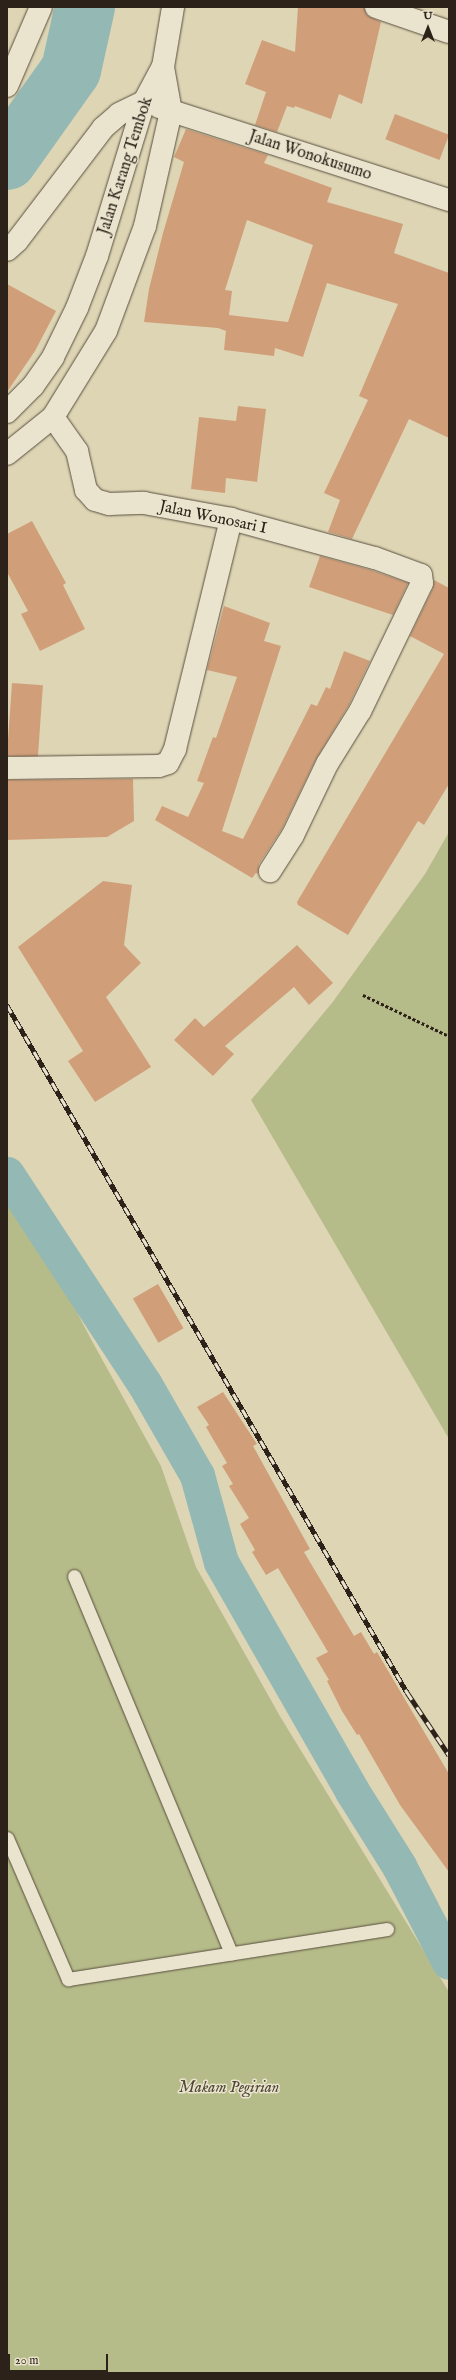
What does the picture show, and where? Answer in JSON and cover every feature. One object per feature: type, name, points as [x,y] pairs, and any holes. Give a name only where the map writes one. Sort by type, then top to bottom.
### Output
[{"type":"street","points":[[7,85],[41,7]]},
{"type":"street","points":[[162,68],[173,7]]},
{"type":"street","points":[[376,7],[449,32]]},
{"type":"street","name":"Jalan Karang Tembok","points":[[7,412],[33,386],[53,357],[77,308],[97,256],[144,102],[162,68]]},
{"type":"street","name":"Jalan Karang Tembok","points":[[7,454],[53,417],[106,331],[145,226],[171,112],[162,68]]},
{"type":"street","points":[[7,250],[17,241],[99,132],[119,114],[144,102]]},
{"type":"street","name":"Jalan Wonokusumo","points":[[144,102],[171,112],[449,200]]},
{"type":"street","name":"Jalan Wonosari I","points":[[53,417],[77,451],[86,490],[95,500],[109,504],[144,503],[231,519],[375,558],[421,575],[422,583],[360,711],[327,764],[310,804],[293,835],[270,871]]},
{"type":"street","points":[[7,768],[159,766],[168,763],[175,749],[231,519]]},
{"type":"lane","points":[[74,1576],[231,1954]]},
{"type":"lane","points":[[7,1838],[68,1979],[386,1929]]},
{"type":"path","points":[[363,994],[449,1036]]},
{"type":"green space","points":[[449,832],[449,1439],[251,1100],[332,1003],[425,874]]},
{"type":"green space","name":"Makam Pegirian","points":[[7,1199],[39,1240],[92,1341],[161,1466],[196,1567],[281,1718],[449,1992],[449,2373],[7,2373]]},
{"type":"building","points":[[298,7],[364,7],[367,15],[381,22],[362,104],[339,94],[331,119],[295,106],[294,108],[287,106],[277,132],[255,125],[266,92],[245,84],[262,40],[295,52]]},
{"type":"building","points":[[395,114],[449,135],[439,160],[385,139]]},
{"type":"building","points":[[186,129],[268,155],[264,163],[332,188],[327,202],[403,224],[394,253],[449,273],[449,438],[409,419],[352,539],[328,532],[340,500],[324,493],[368,400],[359,396],[398,304],[327,283],[303,357],[275,348],[274,356],[224,350],[226,331],[218,328],[144,322],[149,289],[163,233],[184,162],[174,157]],"holes":[[[247,220],[313,245],[288,322],[229,315],[232,291],[225,290]]]},
{"type":"building","points":[[7,284],[56,311],[35,351],[7,392]]},
{"type":"building","points":[[238,406],[266,409],[257,482],[226,478],[225,493],[191,489],[199,417],[236,421]]},
{"type":"building","points":[[32,521],[66,583],[63,585],[85,629],[40,651],[21,614],[28,611],[7,572],[7,534]]},
{"type":"building","points":[[320,556],[371,570],[408,583],[393,615],[309,587]]},
{"type":"building","points":[[434,580],[449,588],[449,784],[424,825],[418,821],[348,935],[298,905],[297,902],[444,654],[410,636],[433,588]]},
{"type":"building","points":[[224,606],[270,623],[264,641],[281,646],[222,831],[243,839],[311,704],[317,706],[326,687],[330,689],[344,651],[370,661],[349,705],[316,759],[282,829],[259,864],[258,874],[256,873],[252,878],[155,820],[162,806],[188,817],[204,783],[197,781],[213,737],[216,738],[237,677],[207,670]]},
{"type":"building","points":[[12,683],[43,685],[38,758],[7,756]]},
{"type":"building","points":[[133,779],[134,821],[107,837],[7,840],[7,780]]},
{"type":"building","points":[[103,881],[132,885],[124,945],[141,963],[106,997],[151,1067],[95,1102],[68,1061],[83,1051],[18,947]]},
{"type":"building","points":[[297,945],[333,983],[309,1005],[294,987],[225,1046],[234,1054],[213,1076],[174,1040],[195,1018],[204,1027]]},
{"type":"building","points":[[158,1284],[184,1328],[158,1343],[133,1298]]},
{"type":"building","points":[[223,1392],[257,1444],[253,1446],[310,1549],[304,1552],[354,1636],[361,1632],[374,1654],[377,1652],[449,1774],[449,1872],[400,1805],[359,1734],[357,1735],[342,1711],[327,1681],[329,1680],[316,1658],[328,1652],[278,1568],[266,1575],[252,1552],[255,1550],[240,1524],[249,1518],[229,1486],[233,1484],[222,1466],[227,1463],[206,1427],[209,1425],[197,1407]]},
{"type":"waterway","points":[[7,160],[71,70],[85,7]]},
{"type":"waterway","points":[[7,1174],[144,1383],[197,1475],[221,1562],[352,1791],[399,1866],[449,1962]]},
{"type":"railway","points":[[7,1005],[407,1692],[449,1755]]}]
